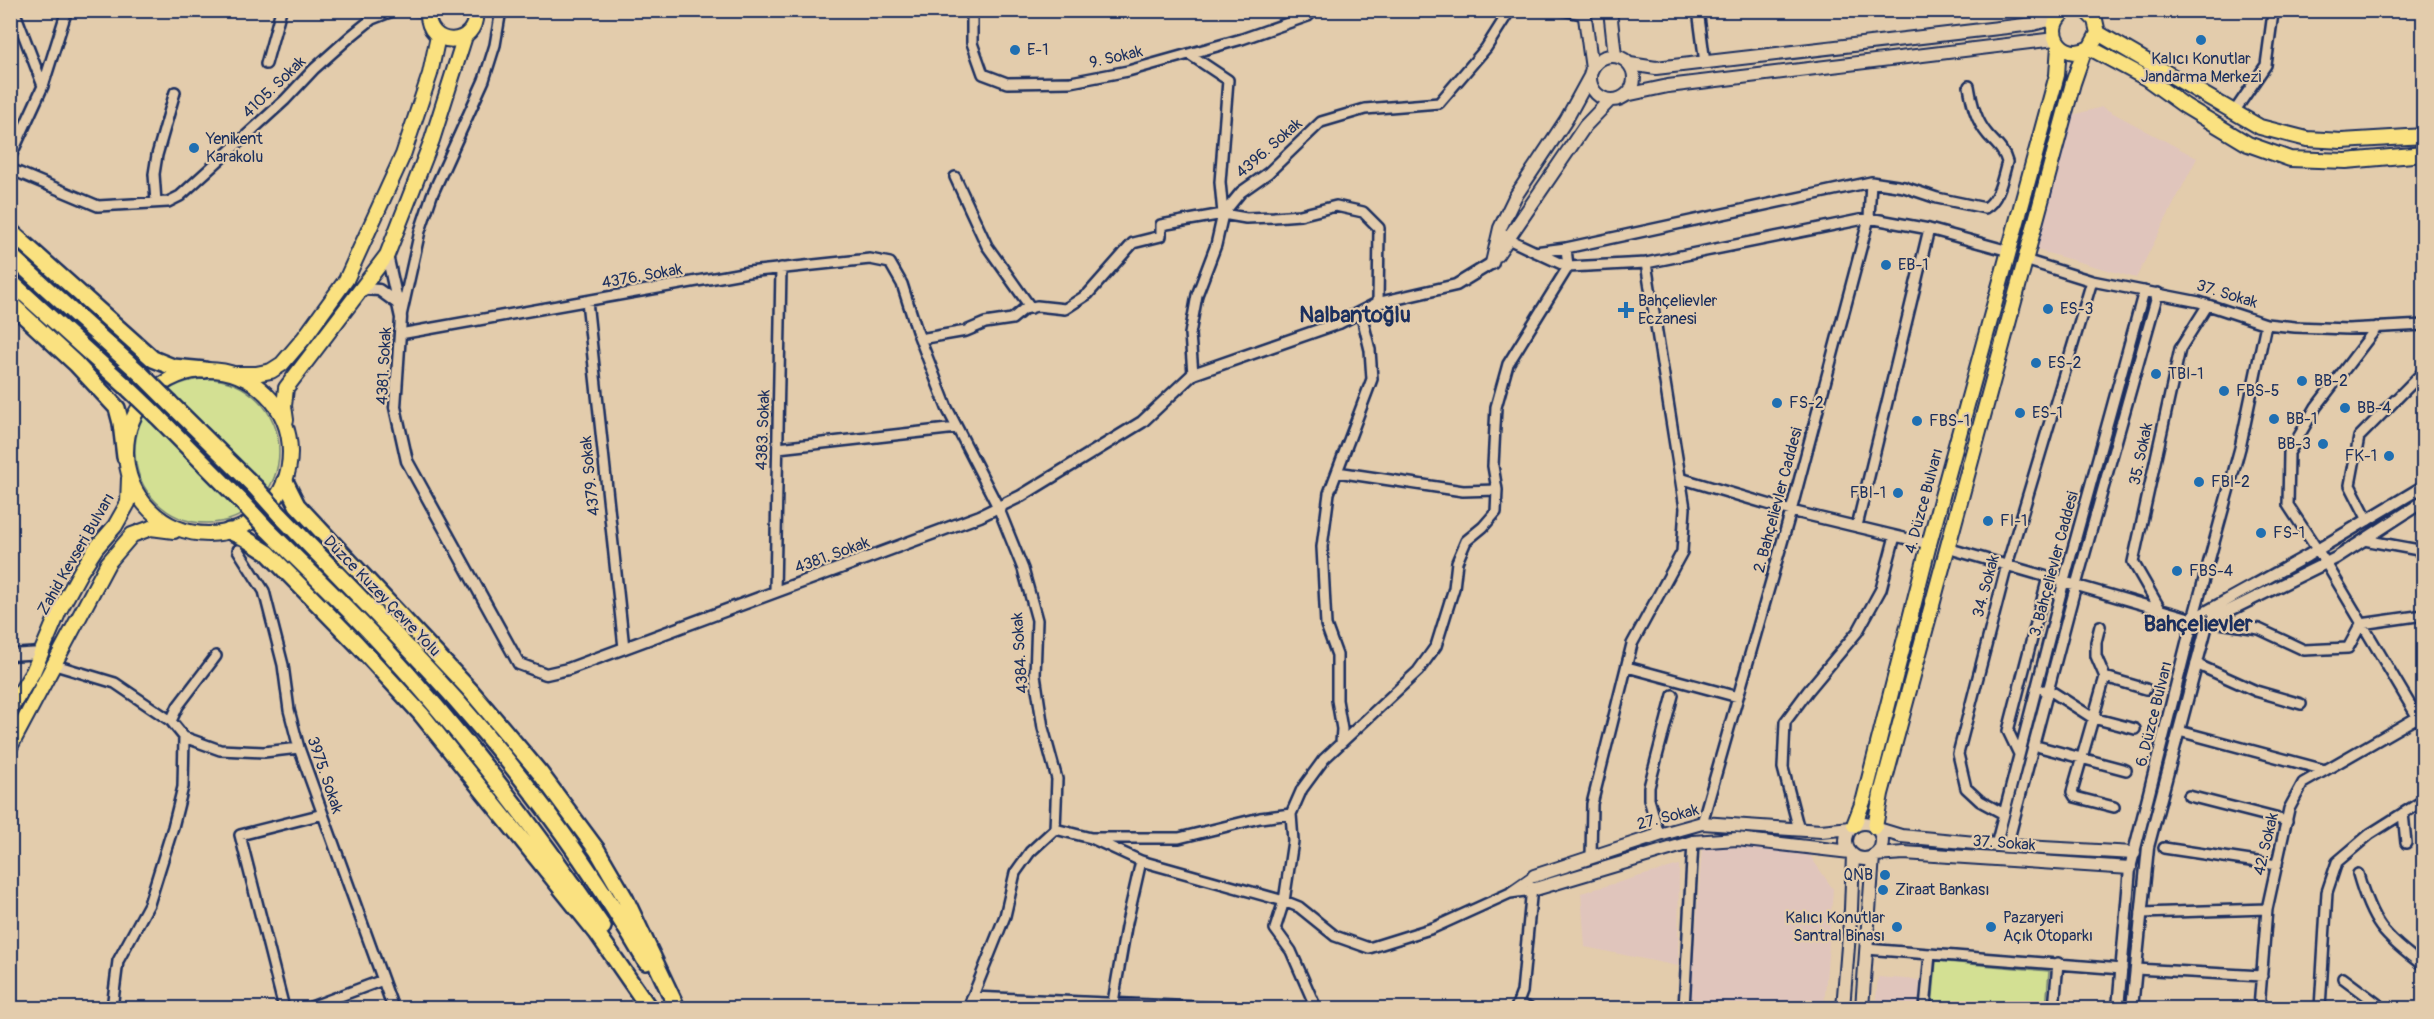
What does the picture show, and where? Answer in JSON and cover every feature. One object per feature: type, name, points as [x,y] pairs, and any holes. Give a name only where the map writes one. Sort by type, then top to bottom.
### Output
[{"type":"highway","points":[[10,231],[153,358],[172,367],[205,370]]},
{"type":"highway","name":"Düzce Kuzey Çevre Yolu","points":[[10,255],[142,375],[255,487],[456,700],[557,827],[625,926],[675,1008]]},
{"type":"highway","name":"Düzce Kuzey Çevre Yolu","points":[[10,280],[157,416],[381,644],[489,769],[543,839],[615,944],[651,1008]]},
{"type":"highway","points":[[10,303],[76,364],[117,408],[122,423],[125,457]]},
{"type":"highway","points":[[285,481],[297,505],[470,690],[540,773],[597,850],[625,898],[675,1008]]},
{"type":"highway","points":[[229,531],[268,553],[421,714],[597,933],[651,1008]]},
{"type":"main road","points":[[1610,10],[1614,56]]},
{"type":"main road","points":[[428,11],[430,27],[438,36],[450,40],[465,36],[471,31],[478,12]]},
{"type":"main road","points":[[1862,1008],[1874,855],[1881,845],[1881,834],[1877,828],[1881,795],[2073,83],[2087,49],[2098,33],[2096,20],[2086,11]]},
{"type":"main road","points":[[1584,13],[1593,89],[1603,98],[1610,100]]},
{"type":"main road","points":[[1492,263],[1500,228],[1515,197],[1566,120],[1591,72],[1601,59],[1614,56],[1630,64],[1656,68],[2033,24],[2061,13]]},
{"type":"main road","name":"4. Düzce Bulvarı","points":[[1852,826],[1864,799],[1929,544],[2057,75],[2057,42],[2054,25],[2061,13]]},
{"type":"main road","points":[[2098,33],[2260,127],[2307,139],[2342,141],[2424,136]]},
{"type":"main road","points":[[438,36],[428,83],[404,155],[346,280],[304,338],[282,364],[271,371],[256,374],[233,374],[205,370],[177,376],[158,386],[143,401],[132,420],[126,438],[125,457],[129,476],[141,501],[160,520],[184,532],[212,535],[238,529],[258,518],[274,501],[285,481],[291,456],[284,406],[286,388],[387,255],[432,140],[465,36]]},
{"type":"main road","points":[[1492,263],[1585,126],[1610,100],[1668,86],[2057,42],[2070,52],[2087,49],[2146,78],[2185,106],[2248,144],[2290,159],[2346,161],[2424,154]]},
{"type":"main road","points":[[1626,95],[1634,84],[1630,64]]},
{"type":"main road","points":[[233,374],[258,387],[277,407],[288,431]]},
{"type":"main road","name":"Zahid Kevseri Bulvarı","points":[[10,709],[33,672],[59,611],[81,571],[96,548],[115,526],[128,503],[129,476]]},
{"type":"main road","name":"Zahid Kevseri Bulvarı","points":[[10,747],[108,563],[132,535],[151,528],[184,532]]},
{"type":"main road","points":[[1843,1008],[1851,909],[1851,854],[1845,842],[1852,826],[1865,822],[1901,836],[1940,840],[2134,853]]},
{"type":"main road","name":"27. Sokak","points":[[1534,876],[1702,823],[1821,831],[1852,826]]},
{"type":"main road","points":[[1532,890],[1693,842],[1737,839],[1851,854],[1865,859],[1874,855]]},
{"type":"main road","points":[[1939,856],[1940,840]]},
{"type":"main road","points":[[2050,863],[2052,848]]},
{"type":"main road","name":"37. Sokak","points":[[1874,855],[1904,853],[2130,868]]},
{"type":"street","points":[[14,10],[43,86]]},
{"type":"street","points":[[10,158],[43,86],[66,10]]},
{"type":"street","points":[[266,64],[281,10]]},
{"type":"street","name":"4105. Sokak","points":[[10,169],[98,206],[168,202],[180,196],[351,36],[372,19],[395,10]]},
{"type":"street","points":[[410,10],[428,11]]},
{"type":"street","points":[[401,318],[420,231],[432,195],[484,80],[495,45],[501,10]]},
{"type":"street","name":"9. Sokak","points":[[972,10],[972,43],[983,74],[1007,83],[1071,82],[1128,71],[1242,39],[1308,16],[1314,10]]},
{"type":"street","name":"4396. Sokak","points":[[1223,214],[1241,192],[1268,173],[1321,122],[1365,110],[1439,103],[1486,48],[1510,10]]},
{"type":"street","points":[[1563,10],[1584,13]]},
{"type":"street","points":[[1698,10],[1705,63]]},
{"type":"street","points":[[2234,112],[2266,65],[2273,13],[2270,10]]},
{"type":"street","points":[[1189,54],[1228,80],[1220,182],[1223,214],[1216,245],[1197,295],[1190,334],[1193,374]]},
{"type":"street","points":[[1535,252],[1566,248],[1871,182],[1904,187],[1978,208],[1990,206],[2007,162],[2000,147],[1979,122],[1971,101],[1969,86]]},
{"type":"street","points":[[156,202],[154,174],[157,155],[176,92]]},
{"type":"street","points":[[955,177],[987,246],[1030,308]]},
{"type":"street","name":"2. Bahçelievler Caddesi","points":[[1702,823],[1791,511],[1869,218],[1871,182]]},
{"type":"street","points":[[920,339],[966,330],[985,323],[1012,319],[1024,309],[1065,309],[1088,294],[1133,243],[1161,236],[1161,225],[1223,214],[1246,218],[1274,217],[1300,215],[1336,206],[1363,212],[1379,228],[1378,303]]},
{"type":"street","points":[[1500,228],[1508,239],[1568,267],[1646,263],[1869,218],[1929,229],[2009,251]]},
{"type":"street","points":[[1857,526],[1929,229]]},
{"type":"street","points":[[1316,1008],[1291,951],[1275,929],[1284,901],[1293,841],[1292,814],[1302,789],[1324,759],[1418,671],[1436,646],[1454,588],[1457,562],[1466,541],[1484,527],[1496,512],[1497,490],[1493,466],[1496,407],[1508,364],[1568,267],[1566,248]]},
{"type":"street","name":"4381. Sokak","points":[[387,255],[401,318],[395,407],[407,461],[519,664],[546,674],[568,669],[980,516],[1021,495],[1142,422],[1193,374],[1339,323],[1378,303],[1456,285],[1492,263]]},
{"type":"street","name":"4376. Sokak","points":[[400,334],[748,272],[870,259],[890,263]]},
{"type":"street","name":"37. Sokak","points":[[2025,260],[2092,281],[2199,302],[2266,324],[2295,327],[2424,325]]},
{"type":"street","name":"4384. Sokak","points":[[890,263],[902,284],[920,339],[947,408],[998,507],[1023,569],[1036,620],[1035,675],[1043,728],[1057,779],[1055,829]]},
{"type":"street","points":[[1591,857],[1592,804],[1632,644],[1682,552],[1685,508],[1646,263]]},
{"type":"street","name":"4383. Sokak","points":[[775,592],[781,268]]},
{"type":"street","name":"34. Sokak","points":[[2004,814],[1980,801],[1966,788],[1958,754],[2007,565],[2092,281]]},
{"type":"street","points":[[362,289],[379,290],[396,303]]},
{"type":"street","name":"3. Bahçelievler Caddesi","points":[[2002,845],[2004,814],[2019,754],[2144,291]]},
{"type":"street","name":"3. Bahçelievler Caddesi","points":[[2002,845],[2048,691],[2158,293]]},
{"type":"street","name":"4379. Sokak","points":[[586,301],[624,648]]},
{"type":"street","name":"35. Sokak","points":[[2160,609],[2133,562],[2180,349],[2207,306]]},
{"type":"street","points":[[1341,744],[1342,729],[1337,700],[1337,656],[1326,625],[1322,547],[1329,492],[1372,379],[1370,350],[1361,313]]},
{"type":"street","points":[[2193,619],[2240,448],[2266,324]]},
{"type":"street","points":[[2377,327],[2316,407],[2289,453],[2288,505],[2326,563],[2424,728]]},
{"type":"street","points":[[2368,520],[2350,485],[2359,437],[2424,371]]},
{"type":"street","points":[[778,448],[957,428]]},
{"type":"street","points":[[1337,472],[1462,491],[1497,490]]},
{"type":"street","points":[[1680,478],[1791,511],[1929,544]]},
{"type":"street","points":[[2193,619],[2317,550],[2424,486]]},
{"type":"street","points":[[2208,621],[2326,563],[2424,501]]},
{"type":"street","points":[[1799,830],[1783,768],[1785,722],[1858,631],[1881,589],[1895,536]]},
{"type":"street","points":[[2364,540],[2424,551]]},
{"type":"street","points":[[1947,548],[2193,619],[2259,629],[2304,650],[2348,648],[2361,624]]},
{"type":"street","name":"3975. Sokak","points":[[238,550],[264,591],[283,665],[289,710],[298,748],[393,1008]]},
{"type":"street","points":[[2019,754],[2008,731],[2048,577]]},
{"type":"street","points":[[2361,624],[2424,615]]},
{"type":"street","name":"6. Düzce Bulvarı","points":[[2118,1008],[2130,868],[2193,619]]},
{"type":"street","name":"6. Düzce Bulvarı","points":[[2132,1008],[2148,847],[2208,621]]},
{"type":"street","points":[[2100,626],[2096,642],[2096,656],[2105,676],[2072,795],[2114,807]]},
{"type":"street","points":[[10,655],[41,653]]},
{"type":"street","points":[[171,721],[178,706],[216,656]]},
{"type":"street","points":[[2196,664],[2256,691],[2301,704]]},
{"type":"street","points":[[55,665],[115,683],[171,721],[184,736],[220,750],[264,752],[298,748]]},
{"type":"street","points":[[1627,667],[1738,697]]},
{"type":"street","points":[[2105,676],[2146,689]]},
{"type":"street","points":[[2037,688],[2048,691],[2093,718],[2134,729]]},
{"type":"street","points":[[1659,835],[1648,787],[1673,695]]},
{"type":"street","name":"42. Sokak","points":[[2259,1008],[2267,909],[2289,809],[2303,783],[2416,718]]},
{"type":"street","points":[[2179,730],[2325,770]]},
{"type":"street","points":[[112,1008],[118,961],[149,904],[183,787],[184,736]]},
{"type":"street","points":[[2040,747],[2126,770]]},
{"type":"street","points":[[2189,796],[2287,821]]},
{"type":"street","points":[[2320,1008],[2327,892],[2337,862],[2370,834],[2424,800]]},
{"type":"street","points":[[2403,813],[2406,843]]},
{"type":"street","points":[[284,1008],[240,836],[322,814]]},
{"type":"street","points":[[1091,838],[1179,838],[1260,818],[1292,814]]},
{"type":"street","points":[[968,1008],[1005,916],[1015,873],[1030,852],[1055,829],[1091,838],[1141,861],[1284,901],[1299,907],[1335,936],[1369,948],[1432,928],[1510,893],[1534,876]]},
{"type":"street","points":[[1684,1008],[1693,842]]},
{"type":"street","points":[[2164,848],[2277,865]]},
{"type":"street","points":[[1112,1006],[1141,861]]},
{"type":"street","points":[[2358,874],[2371,912],[2379,925],[2396,946],[2424,966]]},
{"type":"street","points":[[1529,1008],[1517,1006],[1522,992],[1534,876]]},
{"type":"street","points":[[1510,893],[1532,890]]},
{"type":"street","points":[[2141,913],[2267,909]]},
{"type":"street","points":[[1866,949],[2122,969]]},
{"type":"street","points":[[1925,1008],[1930,954]]},
{"type":"street","points":[[2055,1008],[2058,963]]},
{"type":"street","points":[[2136,969],[2262,976]]},
{"type":"street","points":[[2343,978],[2383,1008]]},
{"type":"street","points":[[308,1008],[383,980]]},
{"type":"street","points":[[972,997],[1112,1006],[1221,1008]]},
{"type":"shaded area","points":[[2102,107],[2197,158],[2136,278],[2033,249],[2072,115]]},
{"type":"shaded area","points":[[1711,846],[1806,850],[1833,889],[1824,1008],[1690,1008],[1702,848]]},
{"type":"shaded area","points":[[1679,865],[1678,966],[1585,947],[1581,893]]},
{"type":"shaded area","points":[[1878,977],[1920,980],[1918,1008],[1875,1008]]},
{"type":"green space","points":[[207,379],[235,384],[258,400],[274,423],[279,451],[274,479],[258,502],[235,518],[207,523],[179,518],[156,502],[140,479],[135,451],[140,423],[156,400],[179,384]]},
{"type":"green space","points":[[1936,961],[2049,971],[2046,1008],[1932,1008]]},
{"type":"place","name":"Kalıcı Konutlar Jandarma Merkezi","points":[[2201,40]]},
{"type":"place","name":"E-1","points":[[1015,50]]},
{"type":"place","name":"Yenikent Karakolu","points":[[194,148]]},
{"type":"place","name":"EB-1","points":[[1886,265]]},
{"type":"place","name":"ES-3","points":[[2048,309]]},
{"type":"place","name":"Bahçelievler Eczanesi","points":[[1626,310]]},
{"type":"place","name":"ES-2","points":[[2036,363]]},
{"type":"place","name":"TBI-1","points":[[2156,374]]},
{"type":"place","name":"BB-2","points":[[2302,381]]},
{"type":"place","name":"FBS-5","points":[[2224,391]]},
{"type":"place","name":"FS-2","points":[[1777,403]]},
{"type":"place","name":"BB-4","points":[[2345,408]]},
{"type":"place","name":"ES-1","points":[[2020,413]]},
{"type":"place","name":"BB-1","points":[[2274,419]]},
{"type":"place","name":"FBS-1","points":[[1917,421]]},
{"type":"place","name":"BB-3","points":[[2323,444]]},
{"type":"place","name":"FK-1","points":[[2389,456]]},
{"type":"place","name":"FBI-2","points":[[2199,482]]},
{"type":"place","name":"FBI-1","points":[[1898,493]]},
{"type":"place","name":"FI-1","points":[[1988,521]]},
{"type":"place","name":"FS-1","points":[[2261,533]]},
{"type":"place","name":"FBS-4","points":[[2177,571]]},
{"type":"place","name":"QNB","points":[[1885,875]]},
{"type":"place","name":"Ziraat Bankası","points":[[1883,890]]},
{"type":"place","name":"Kalıcı Konutlar Santral Binası","points":[[1897,927]]},
{"type":"place","name":"Pazaryeri Açık Otoparkı","points":[[1991,927]]},
{"type":"district","name":"Nalbantoğlu","points":[[1355,315]]},
{"type":"district","name":"Bahçelievler","points":[[2198,624]]}]
